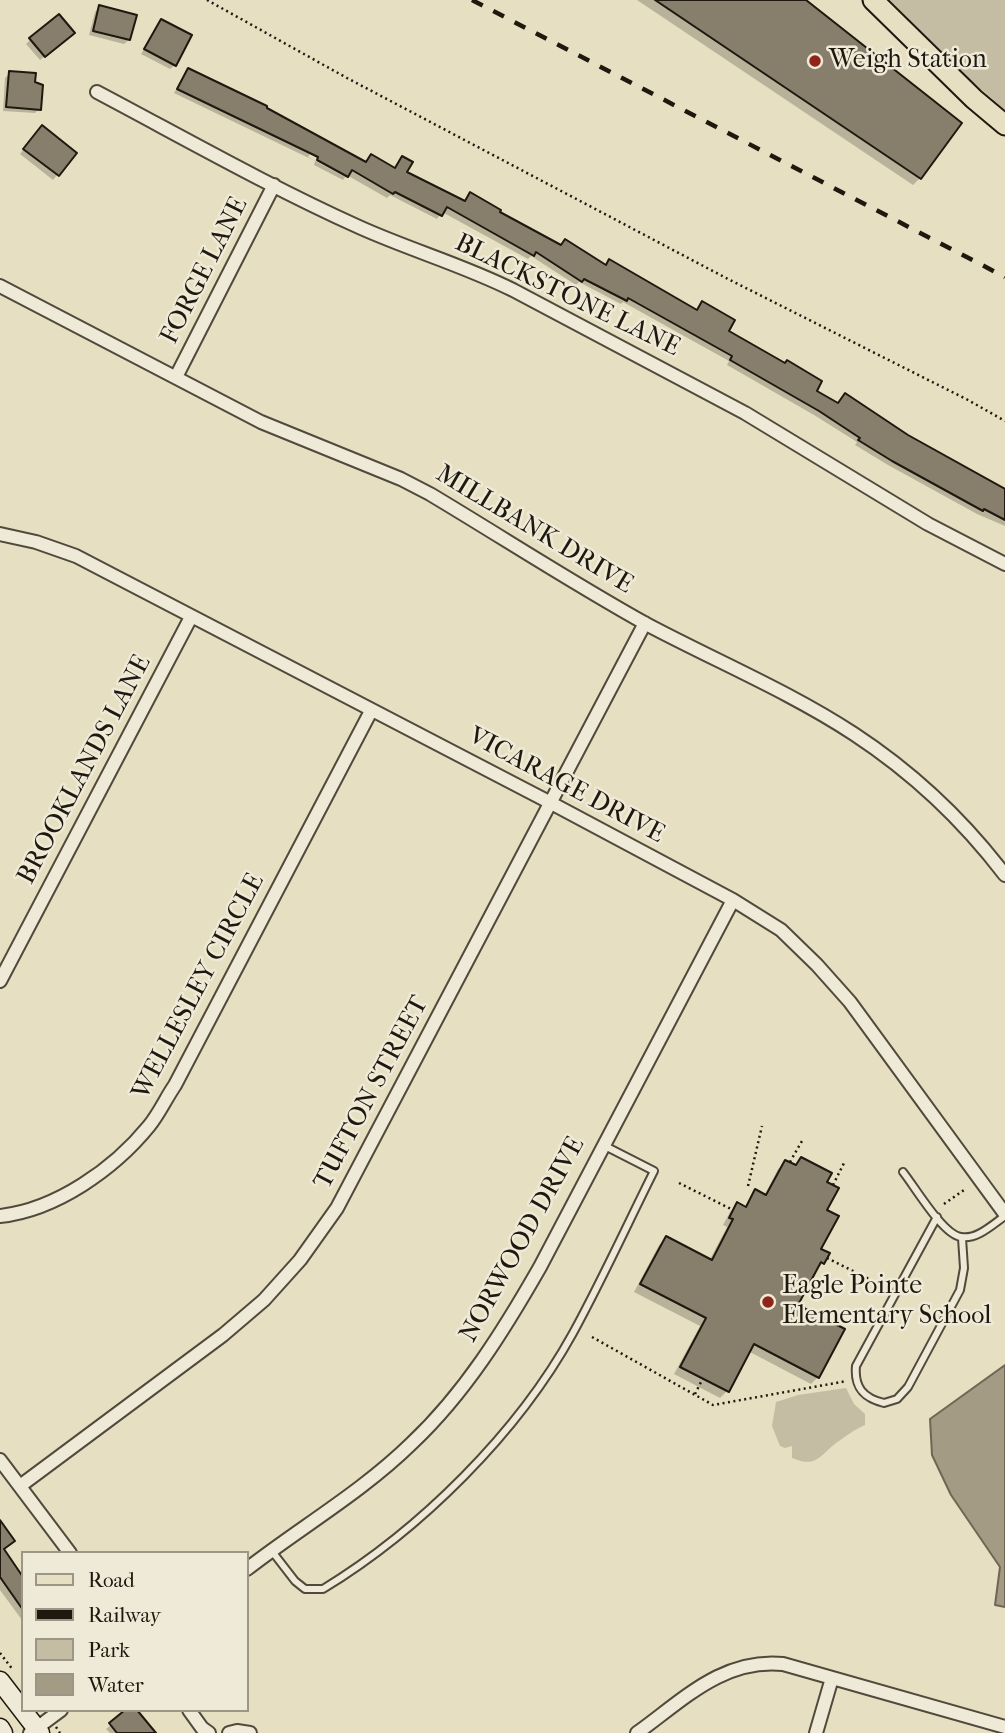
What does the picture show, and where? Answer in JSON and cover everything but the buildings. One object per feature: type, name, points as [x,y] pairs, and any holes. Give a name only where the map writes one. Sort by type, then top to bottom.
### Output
[{"type":"main road","points":[[873,0],[974,99],[1005,125]]},
{"type":"street","name":"BLACKSTONE LANE","points":[[97,92],[357,226],[478,273],[537,303],[734,407],[895,505],[1005,564]]},
{"type":"street","name":"FORGE LANE","points":[[176,377],[274,185]]},
{"type":"street","name":"MILLBANK DRIVE","points":[[0,286],[261,422],[401,479],[430,494],[645,623],[815,711],[854,734],[904,770],[952,813],[1005,875]]},
{"type":"street","name":"VICARAGE DRIVE","points":[[0,534],[36,542],[76,556],[551,803],[733,900],[781,930],[850,1002],[1005,1215]]},
{"type":"street","name":"BROOKLANDS LANE","points":[[0,981],[191,617]]},
{"type":"street","name":"TUFTON STREET","points":[[20,1486],[223,1335],[264,1300],[300,1260],[337,1208],[645,623]]},
{"type":"street","name":"WELLESLEY CIRCLE","points":[[0,1216],[64,1196],[116,1161],[150,1125],[175,1085],[371,711]]},
{"type":"street","name":"NORWOOD DRIVE","points":[[248,1568],[362,1487],[413,1443],[462,1388],[508,1324],[733,900]]},
{"type":"street","points":[[0,1460],[69,1551]]},
{"type":"street","points":[[637,1733],[728,1670],[763,1662],[783,1664],[1005,1727]]},
{"type":"street","points":[[8,1677],[21,1703]]},
{"type":"street","points":[[816,1733],[832,1678]]},
{"type":"street","points":[[25,1712],[35,1732],[59,1712]]},
{"type":"street","points":[[190,1712],[209,1733]]},
{"type":"street","points":[[0,1728],[3,1733]]},
{"type":"street","points":[[229,1733],[250,1733]]},
{"type":"lane","points":[[271,1550],[295,1581],[305,1589],[323,1589],[415,1522],[475,1466],[532,1395],[572,1335],[654,1171],[603,1145]]},
{"type":"lane","points":[[903,1172],[949,1232],[962,1238],[980,1234],[1005,1215]]},
{"type":"lane","points":[[937,1217],[856,1366],[854,1381],[863,1394],[874,1401],[884,1403],[897,1399],[908,1387],[960,1290],[964,1268],[962,1238]]},
{"type":"path","points":[[207,0],[359,85],[1005,421]]},
{"type":"path","points":[[748,1186],[762,1126]]},
{"type":"path","points":[[790,1162],[802,1141]]},
{"type":"path","points":[[833,1185],[844,1163]]},
{"type":"path","points":[[679,1183],[733,1210]]},
{"type":"path","points":[[944,1204],[964,1190]]},
{"type":"path","points":[[827,1258],[886,1287]]},
{"type":"path","points":[[592,1337],[713,1405],[847,1381]]},
{"type":"path","points":[[695,1394],[703,1378]]},
{"type":"path","points":[[0,1653],[8,1677]]},
{"type":"green space","points":[[889,0],[1005,0],[1005,110],[963,74]]},
{"type":"green space","points":[[846,1388],[854,1404],[865,1414],[865,1425],[836,1443],[817,1460],[807,1462],[792,1458],[792,1446],[780,1446],[772,1426],[776,1402],[798,1395]]},
{"type":"water","points":[[1005,1365],[1005,1607],[995,1605],[1000,1567],[951,1495],[932,1455],[930,1419]]},
{"type":"railway","points":[[472,0],[1005,277]]},
{"type":"place","name":"Weigh Station","points":[[815,61]]},
{"type":"place","name":"Eagle Pointe Elementary School","points":[[768,1302]]}]
